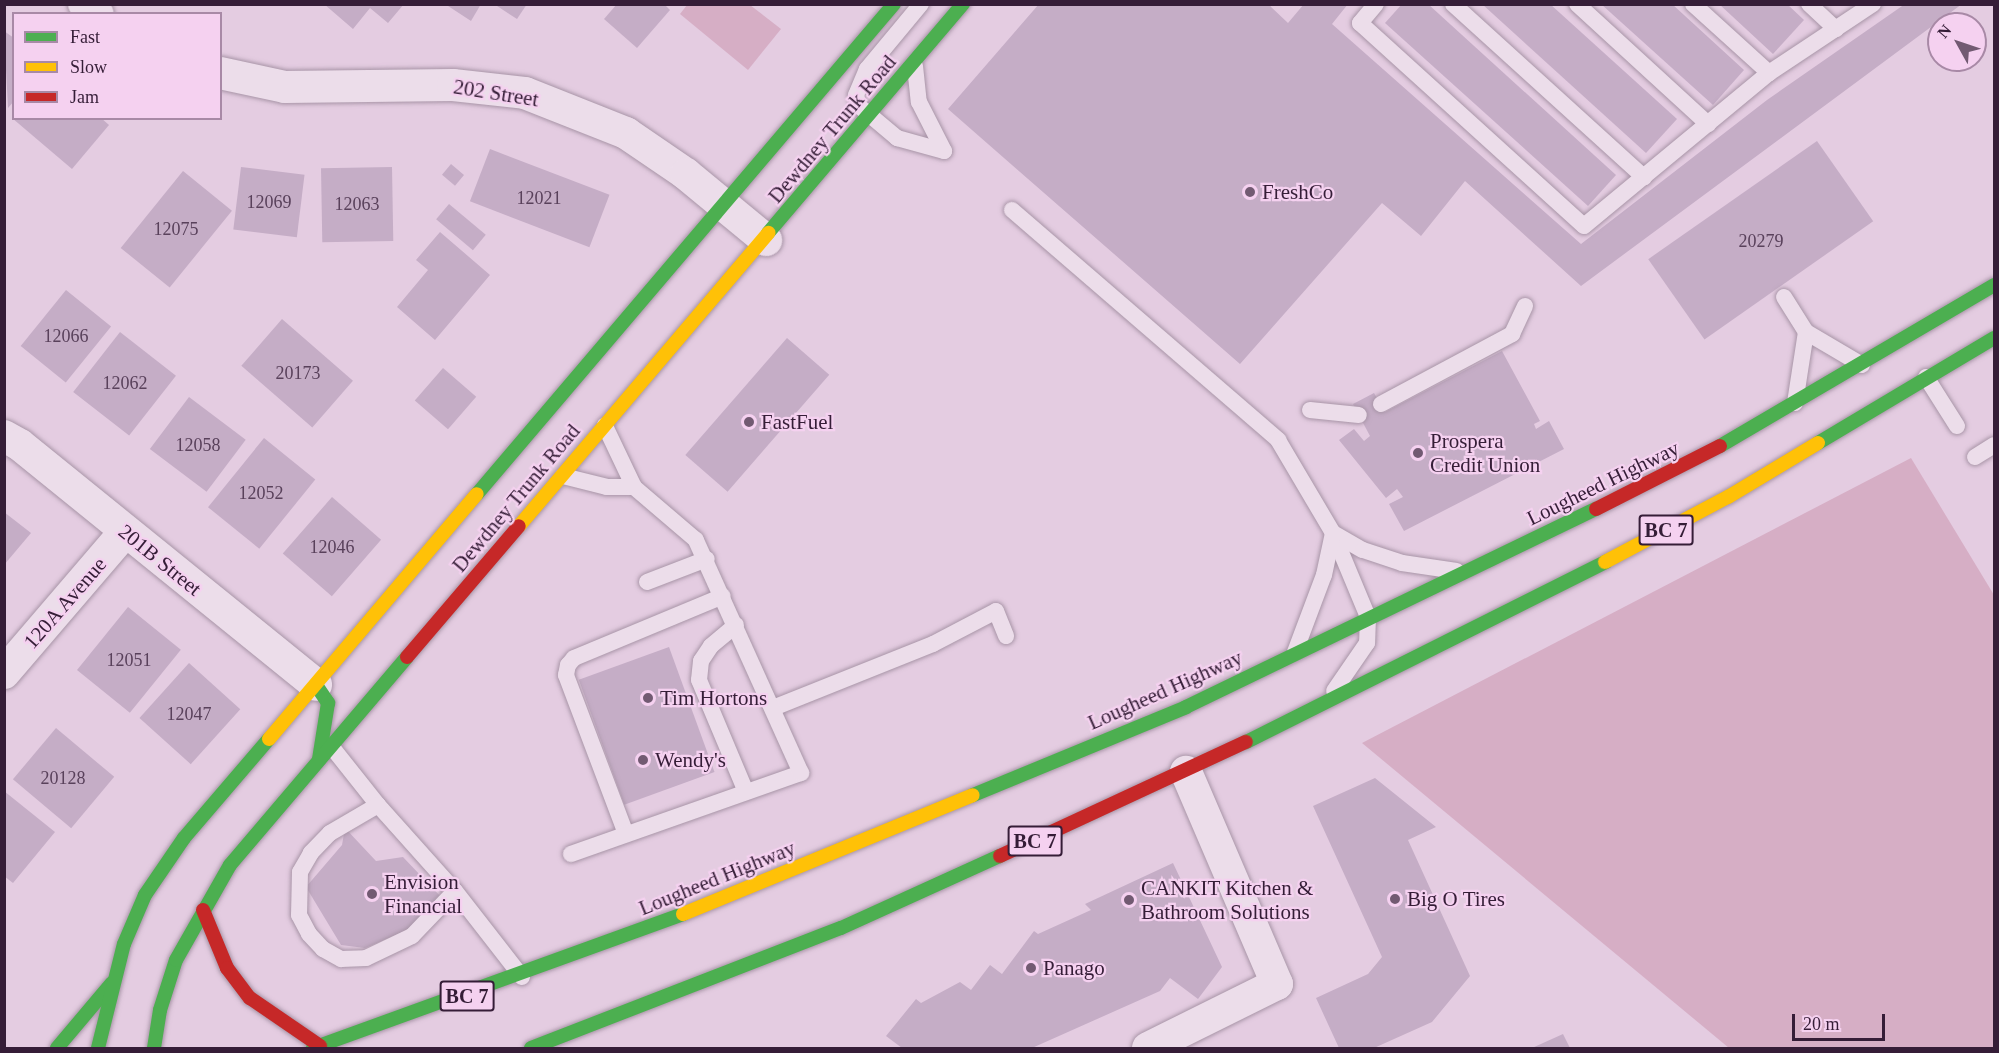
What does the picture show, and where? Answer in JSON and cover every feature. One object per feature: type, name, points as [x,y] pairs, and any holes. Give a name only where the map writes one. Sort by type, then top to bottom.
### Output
[{"type":"main road","name":"Dewdney Trunk Road","points":[[98,1048],[112,983],[124,944],[158,873],[894,4]]},
{"type":"main road","name":"Dewdney Trunk Road","points":[[154,1048],[160,1010],[176,960],[230,865],[766,240],[963,4]]},
{"type":"main road","name":"Lougheed Highway","points":[[316,1047],[522,977],[674,918],[1186,707],[1696,460],[1863,365],[1995,285]]},
{"type":"main road","name":"BC 7","points":[[531,1048],[841,928],[1186,772],[1500,617],[1728,497],[1995,338]]},
{"type":"main road","points":[[316,685],[328,703],[319,760]]},
{"type":"main road","points":[[203,910],[226,968],[250,998],[316,1047]]},
{"type":"main road","points":[[57,1048],[112,983]]},
{"type":"street","name":"202 Street","points":[[222,73],[285,87],[453,85],[525,93],[626,133],[686,174],[766,240]]},
{"type":"street","name":"201B Street","points":[[4,436],[20,445],[316,685]]},
{"type":"street","name":"120A Avenue","points":[[4,673],[125,532]]},
{"type":"street","points":[[1148,1048],[1277,984],[1186,772]]},
{"type":"lane","points":[[915,61],[919,102],[944,151],[904,142],[859,106],[858,85],[921,4]]},
{"type":"lane","points":[[1376,4],[1360,23],[1584,226],[1769,73],[1873,4]]},
{"type":"lane","points":[[1453,4],[1644,177]]},
{"type":"lane","points":[[1577,4],[1708,124]]},
{"type":"lane","points":[[1693,4],[1769,73]]},
{"type":"lane","points":[[1809,4],[1836,29]]},
{"type":"lane","points":[[1012,210],[1278,440],[1333,533],[1368,617],[1367,642],[1327,702]]},
{"type":"lane","points":[[1784,297],[1806,332],[1863,365]]},
{"type":"lane","points":[[1381,404],[1512,334],[1525,306]]},
{"type":"lane","points":[[1795,403],[1806,332]]},
{"type":"lane","points":[[1926,377],[1957,426]]},
{"type":"lane","points":[[1310,410],[1359,416]]},
{"type":"lane","points":[[571,854],[801,773],[707,559],[696,540],[634,487],[605,426]]},
{"type":"lane","points":[[1975,457],[1995,445]]},
{"type":"lane","points":[[563,476],[607,487],[634,487]]},
{"type":"lane","points":[[1333,533],[1364,550],[1402,563],[1466,572]]},
{"type":"lane","points":[[1295,653],[1324,575],[1333,533]]},
{"type":"lane","points":[[648,582],[707,559]]},
{"type":"lane","points":[[626,834],[566,675],[568,665],[574,658],[723,596]]},
{"type":"lane","points":[[773,708],[933,644],[996,611],[1006,636]]},
{"type":"lane","points":[[736,625],[711,646],[701,661],[699,680],[746,792]]},
{"type":"lane","points":[[331,746],[378,806],[455,891],[522,977]]},
{"type":"lane","points":[[378,806],[330,833],[311,853],[300,872],[299,915],[309,934],[323,950],[341,959],[366,958],[412,936],[455,891]]},
{"type":"shaded area","points":[[687,5],[750,5],[781,29],[748,70],[680,14]]},
{"type":"shaded area","points":[[1911,458],[1994,595],[1994,1048],[1729,1048],[1362,743]]},
{"type":"building","points":[[324,4],[404,4],[388,23],[370,8],[353,29]]},
{"type":"building","points":[[445,4],[481,4],[471,21]]},
{"type":"building","points":[[494,4],[527,4],[517,19]]},
{"type":"building","points":[[617,4],[664,4],[670,10],[637,48],[604,19]]},
{"type":"building","name":"FreshCo","points":[[1039,4],[1268,4],[1288,23],[1304,4],[1348,4],[1332,24],[1581,244],[1767,100],[1905,4],[1962,4],[1951,12],[1927,12],[1927,30],[1581,286],[1465,181],[1421,236],[1382,203],[1240,364],[948,109]]},
{"type":"building","points":[[1402,4],[1428,4],[1616,175],[1588,206],[1385,23]]},
{"type":"building","points":[[1482,4],[1550,4],[1677,119],[1646,153]]},
{"type":"building","points":[[1601,4],[1672,4],[1744,70],[1713,105]]},
{"type":"building","points":[[1719,4],[1787,4],[1804,20],[1773,54]]},
{"type":"building","points":[[4,31],[12,37],[12,103],[8,108]]},
{"type":"building","points":[[14,120],[103,120],[109,125],[72,169]]},
{"type":"building","points":[[1817,141],[1873,221],[1704,339],[1648,259]]},
{"type":"building","points":[[490,149],[609,195],[589,247],[470,201]]},
{"type":"building","points":[[451,164],[464,175],[455,186],[442,175]]},
{"type":"building","points":[[241,167],[305,175],[297,237],[233,230]]},
{"type":"building","points":[[392,167],[393,241],[322,242],[321,168]]},
{"type":"building","points":[[183,171],[232,211],[170,288],[121,248]]},
{"type":"building","points":[[449,204],[486,235],[473,250],[436,219]]},
{"type":"building","points":[[440,232],[490,275],[435,340],[397,307],[428,270],[416,260]]},
{"type":"building","points":[[66,290],[111,327],[66,382],[21,346]]},
{"type":"building","points":[[282,319],[353,381],[312,427],[241,366]]},
{"type":"building","points":[[120,332],[176,376],[129,436],[73,392]]},
{"type":"building","points":[[787,338],[829,375],[728,492],[685,455]]},
{"type":"building","points":[[1502,351],[1540,421],[1534,424],[1536,429],[1549,421],[1564,449],[1404,531],[1389,504],[1403,497],[1397,489],[1386,498],[1339,440],[1354,429],[1364,441],[1370,436],[1353,404],[1374,393],[1385,412]]},
{"type":"building","points":[[443,368],[476,397],[448,429],[415,400]]},
{"type":"building","points":[[189,397],[246,440],[207,492],[150,449]]},
{"type":"building","points":[[264,438],[315,480],[259,549],[208,507]]},
{"type":"building","points":[[332,497],[381,540],[332,596],[283,554]]},
{"type":"building","points":[[4,512],[31,533],[4,565]]},
{"type":"building","points":[[128,607],[181,650],[130,713],[77,670]]},
{"type":"building","points":[[669,647],[714,772],[624,805],[579,680]]},
{"type":"building","points":[[189,663],[240,709],[191,764],[139,718]]},
{"type":"building","points":[[56,728],[114,777],[71,828],[13,779]]},
{"type":"building","name":"Big O Tires","points":[[1375,778],[1436,827],[1408,840],[1470,976],[1432,1022],[1374,1048],[1339,1048],[1316,998],[1368,974],[1382,957],[1313,806]]},
{"type":"building","points":[[4,791],[55,832],[13,883],[4,876]]},
{"type":"building","points":[[345,828],[376,861],[403,857],[442,898],[408,930],[365,948],[341,945],[306,887],[342,845]]},
{"type":"building","points":[[1173,863],[1222,967],[1198,999],[1170,978],[1160,991],[1032,1048],[902,1048],[886,1036],[916,999],[921,1003],[960,982],[971,990],[990,965],[1002,974],[1034,931],[1038,934],[1091,910],[1085,904]]},
{"type":"building","points":[[1563,1034],[1570,1048],[1532,1048]]},
{"type":"traffic: fast","points":[[477,494],[894,4]]},
{"type":"traffic: fast","points":[[768,233],[963,4]]},
{"type":"traffic: fast","points":[[1720,446],[1994,285]]},
{"type":"traffic: fast","points":[[1818,443],[1994,338]]},
{"type":"traffic: fast","points":[[973,795],[1186,707],[1596,509]]},
{"type":"traffic: fast","points":[[1246,742],[1605,562]]},
{"type":"traffic: fast","points":[[154,1048],[160,1010],[176,960],[230,865],[407,657]]},
{"type":"traffic: fast","points":[[316,685],[328,703],[319,759]]},
{"type":"traffic: fast","points":[[98,1048],[124,944],[145,895],[184,838],[269,739]]},
{"type":"traffic: fast","points":[[531,1048],[841,928],[1000,856]]},
{"type":"traffic: fast","points":[[313,1048],[683,914]]},
{"type":"traffic: fast","points":[[57,1048],[112,983]]},
{"type":"traffic: slow","points":[[519,526],[768,233]]},
{"type":"traffic: slow","points":[[1605,562],[1728,497],[1818,443]]},
{"type":"traffic: slow","points":[[269,739],[477,494]]},
{"type":"traffic: slow","points":[[683,914],[973,795]]},
{"type":"traffic: jam","points":[[1596,509],[1720,446]]},
{"type":"traffic: jam","points":[[407,657],[519,526]]},
{"type":"traffic: jam","points":[[1000,856],[1246,742]]},
{"type":"traffic: jam","points":[[203,910],[227,968],[250,998],[320,1046]]},
{"type":"place","name":"FreshCo","points":[[1250,192]]},
{"type":"place","name":"FastFuel","points":[[749,422]]},
{"type":"place","name":"Prospera Credit Union","points":[[1418,453]]},
{"type":"place","name":"Tim Hortons","points":[[648,698]]},
{"type":"place","name":"Wendy's","points":[[643,760]]},
{"type":"place","name":"Envision Financial","points":[[372,894]]},
{"type":"place","name":"Big O Tires","points":[[1395,899]]},
{"type":"place","name":"CANKIT Kitchen & Bathroom Solutions","points":[[1129,900]]},
{"type":"place","name":"Panago","points":[[1031,968]]}]
